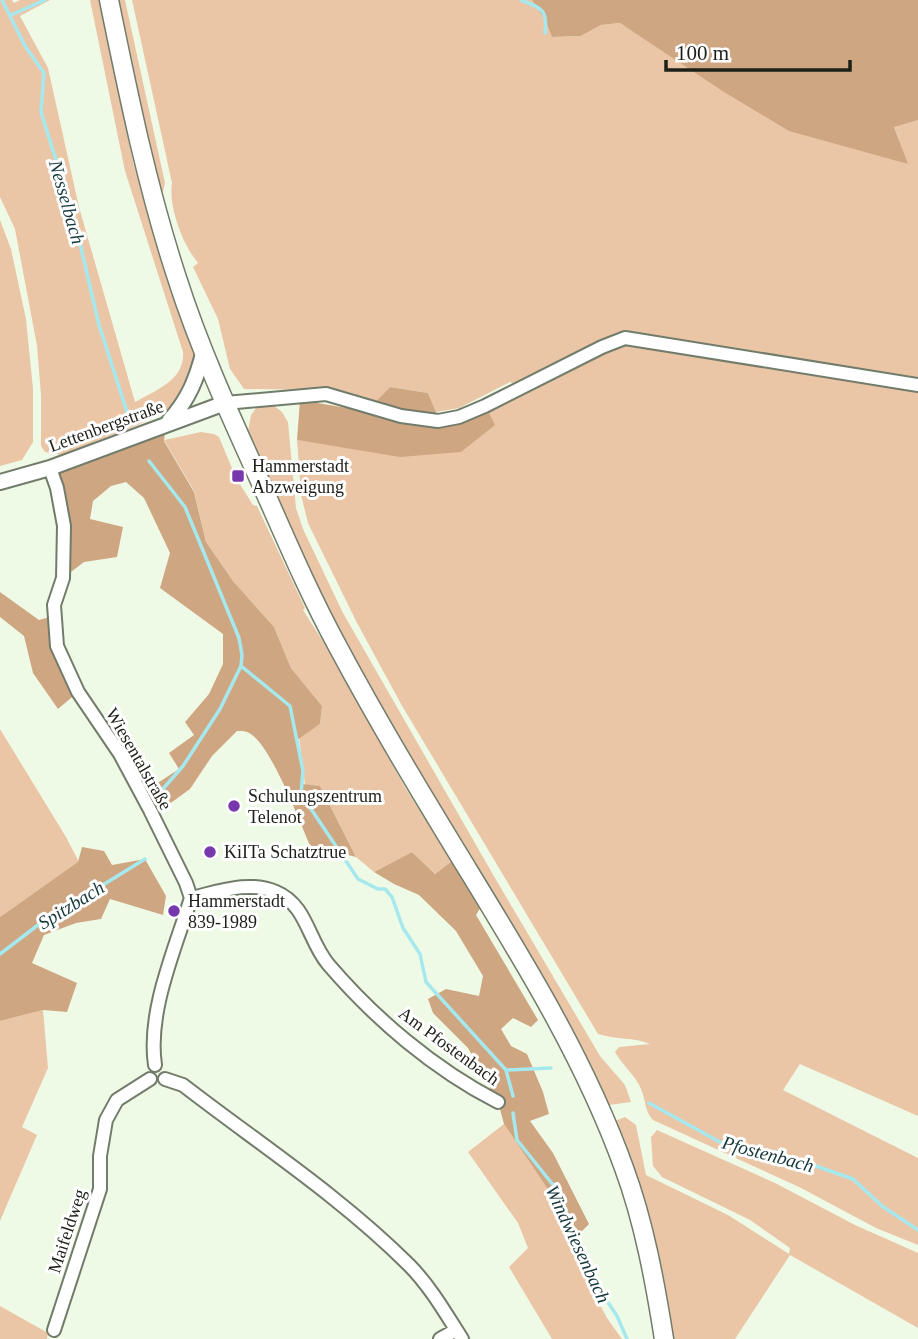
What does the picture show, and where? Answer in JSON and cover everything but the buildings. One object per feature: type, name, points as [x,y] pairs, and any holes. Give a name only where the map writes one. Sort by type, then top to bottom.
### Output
[{"type":"main road","points":[[109,0],[134,127],[177,279],[225,403],[337,646],[436,818],[515,947],[567,1040],[604,1116],[642,1227],[664,1339]]},
{"type":"street","points":[[225,403],[326,394],[401,416],[438,421],[485,406],[625,338],[918,384]]},
{"type":"street","points":[[166,425],[189,395],[204,348]]},
{"type":"street","name":"Lettenbergstraße","points":[[0,482],[50,468],[225,403]]},
{"type":"street","name":"Wiesentalstraße","points":[[50,468],[57,488],[64,526],[62,578],[54,605],[57,646],[78,692],[120,754],[150,810],[191,898]]},
{"type":"street","name":"Am Pfostenbach","points":[[191,898],[233,888],[253,887],[275,891],[294,903],[325,961],[377,1014],[405,1040],[477,1091],[498,1102]]},
{"type":"street","points":[[155,1065],[152,1046],[154,1023],[191,898]]},
{"type":"street","points":[[155,1065],[149,1070],[150,1079],[158,1082],[165,1079],[183,1085],[336,1201],[409,1265],[459,1335],[440,1339]]},
{"type":"street","points":[[155,1065],[164,1068],[165,1079]]},
{"type":"street","name":"Maifeldweg","points":[[54,1330],[100,1189],[100,1156],[106,1120],[117,1100],[150,1079]]},
{"type":"shaded area","points":[[0,0],[12,0],[14,3],[20,0],[50,0],[20,16],[48,68],[79,207],[135,402],[174,377],[182,362],[183,352],[125,171],[90,0],[99,0],[134,166],[194,353],[188,388],[184,386],[170,408],[138,425],[61,455],[45,452],[41,446],[37,346],[15,229],[0,197]]},
{"type":"shaded area","points":[[116,0],[125,0],[165,183],[162,196],[151,158]]},
{"type":"shaded area","points":[[132,0],[532,0],[552,37],[581,36],[601,25],[620,23],[667,52],[907,164],[894,126],[918,120],[918,1116],[800,1064],[783,1090],[918,1158],[918,1245],[876,1228],[801,1188],[653,1120],[639,1084],[615,1052],[619,1047],[650,1044],[598,1034],[401,704],[308,523],[301,495],[297,440],[358,449],[487,409],[606,349],[626,343],[664,340],[618,332],[516,385],[510,382],[459,408],[436,412],[428,393],[390,387],[376,401],[327,390],[244,389],[230,369],[218,319],[193,267],[198,263],[182,236],[175,214],[172,183]]},
{"type":"shaded area","points":[[532,0],[918,0],[918,120],[894,127],[908,164],[789,131],[724,92],[620,23],[601,25],[581,36],[552,37]]},
{"type":"shaded area","points":[[0,220],[11,249],[26,319],[33,389],[33,442],[22,460],[0,466]]},
{"type":"shaded area","points":[[390,387],[428,393],[436,412],[437,424],[487,409],[495,425],[461,452],[400,457],[297,440],[300,400],[370,412],[376,401]]},
{"type":"shaded area","points":[[273,405],[282,412],[288,422],[296,508],[303,529],[343,613],[495,878],[600,1056],[625,1085],[631,1102],[609,1105],[552,998],[352,654],[248,431],[251,415],[257,407]]},
{"type":"shaded area","points":[[166,425],[164,441],[194,492],[206,542],[233,581],[274,627],[291,668],[322,706],[320,724],[297,740],[303,771],[302,784],[320,786],[356,857],[328,850],[312,850],[275,767],[256,738],[246,732],[237,731],[212,756],[190,789],[157,813],[144,792],[179,769],[169,753],[194,735],[185,722],[209,694],[223,664],[223,634],[160,588],[170,553],[144,498],[126,482],[111,486],[93,501],[90,519],[123,527],[117,557],[84,562],[63,578],[64,526],[50,468]]},
{"type":"shaded area","points":[[201,432],[219,437],[236,478],[253,505],[257,506],[305,608],[303,610],[406,789],[452,861],[435,874],[412,852],[374,872],[356,857],[320,786],[305,785],[299,737],[320,724],[322,706],[291,668],[274,627],[233,581],[206,542],[194,491],[164,440]]},
{"type":"shaded area","points":[[0,592],[39,620],[53,616],[78,692],[58,709],[33,673],[24,636],[0,617]]},
{"type":"shaded area","points":[[0,729],[79,862],[0,917]]},
{"type":"shaded area","points":[[82,847],[104,851],[112,865],[145,859],[166,896],[163,915],[110,899],[101,919],[76,923],[44,935],[32,963],[77,983],[67,1012],[43,1010],[0,1021],[0,917],[78,862]]},
{"type":"shaded area","points":[[412,852],[435,874],[452,861],[482,905],[476,915],[538,1020],[531,1027],[513,1018],[501,1029],[511,1046],[527,1054],[543,1092],[549,1114],[530,1121],[553,1153],[589,1224],[575,1238],[551,1194],[504,1124],[498,1102],[468,1048],[433,1013],[428,999],[446,989],[479,996],[483,976],[456,931],[419,895],[374,872]]},
{"type":"shaded area","points":[[43,1010],[48,1068],[22,1127],[37,1135],[0,1221],[0,1021]]},
{"type":"shaded area","points":[[625,1117],[636,1125],[646,1175],[728,1215],[789,1254],[790,1248],[750,1220],[662,1177],[653,1166],[651,1137],[657,1130],[775,1183],[855,1225],[918,1253],[918,1328],[790,1255],[735,1339],[670,1339],[630,1157],[615,1121]]},
{"type":"shaded area","points":[[504,1124],[551,1194],[572,1237],[586,1279],[622,1339],[552,1339],[509,1267],[528,1248],[518,1223],[468,1152]]},
{"type":"shaded area","points":[[0,1306],[48,1333],[47,1339],[0,1339]]},
{"type":"waterway","name":"Nesselbach","points":[[2,0],[25,46],[44,73],[41,112],[74,218],[99,325],[127,412]]},
{"type":"waterway","points":[[11,15],[45,0]]},
{"type":"waterway","points":[[521,0],[542,11],[545,33]]},
{"type":"waterway","name":"Nesselbach","points":[[149,461],[185,507],[239,638],[242,655],[241,666],[220,709],[183,766],[161,791]]},
{"type":"waterway","name":"Windwiesenbach","points":[[241,666],[290,706],[303,771],[301,794],[358,879],[378,889],[385,889],[392,897],[403,928],[420,954],[426,982],[506,1070],[513,1096]]},
{"type":"waterway","name":"Spitzbach","points":[[0,954],[38,925],[145,859]]},
{"type":"waterway","name":"Pfostenbach","points":[[506,1070],[551,1068]]},
{"type":"waterway","name":"Pfostenbach","points":[[649,1103],[727,1146],[776,1152],[853,1179],[882,1206],[918,1230]]},
{"type":"waterway","name":"Windwiesenbach","points":[[513,1113],[517,1140],[558,1191],[593,1280],[617,1316],[627,1339]]},
{"type":"place","name":"Hammerstadt Abzweigung","points":[[238,476]]},
{"type":"place","name":"Schulungszentrum Telenot","points":[[234,806]]},
{"type":"place","name":"KiITa Schatztrue","points":[[210,852]]},
{"type":"place","name":"Hammerstadt 839-1989","points":[[174,911]]}]
